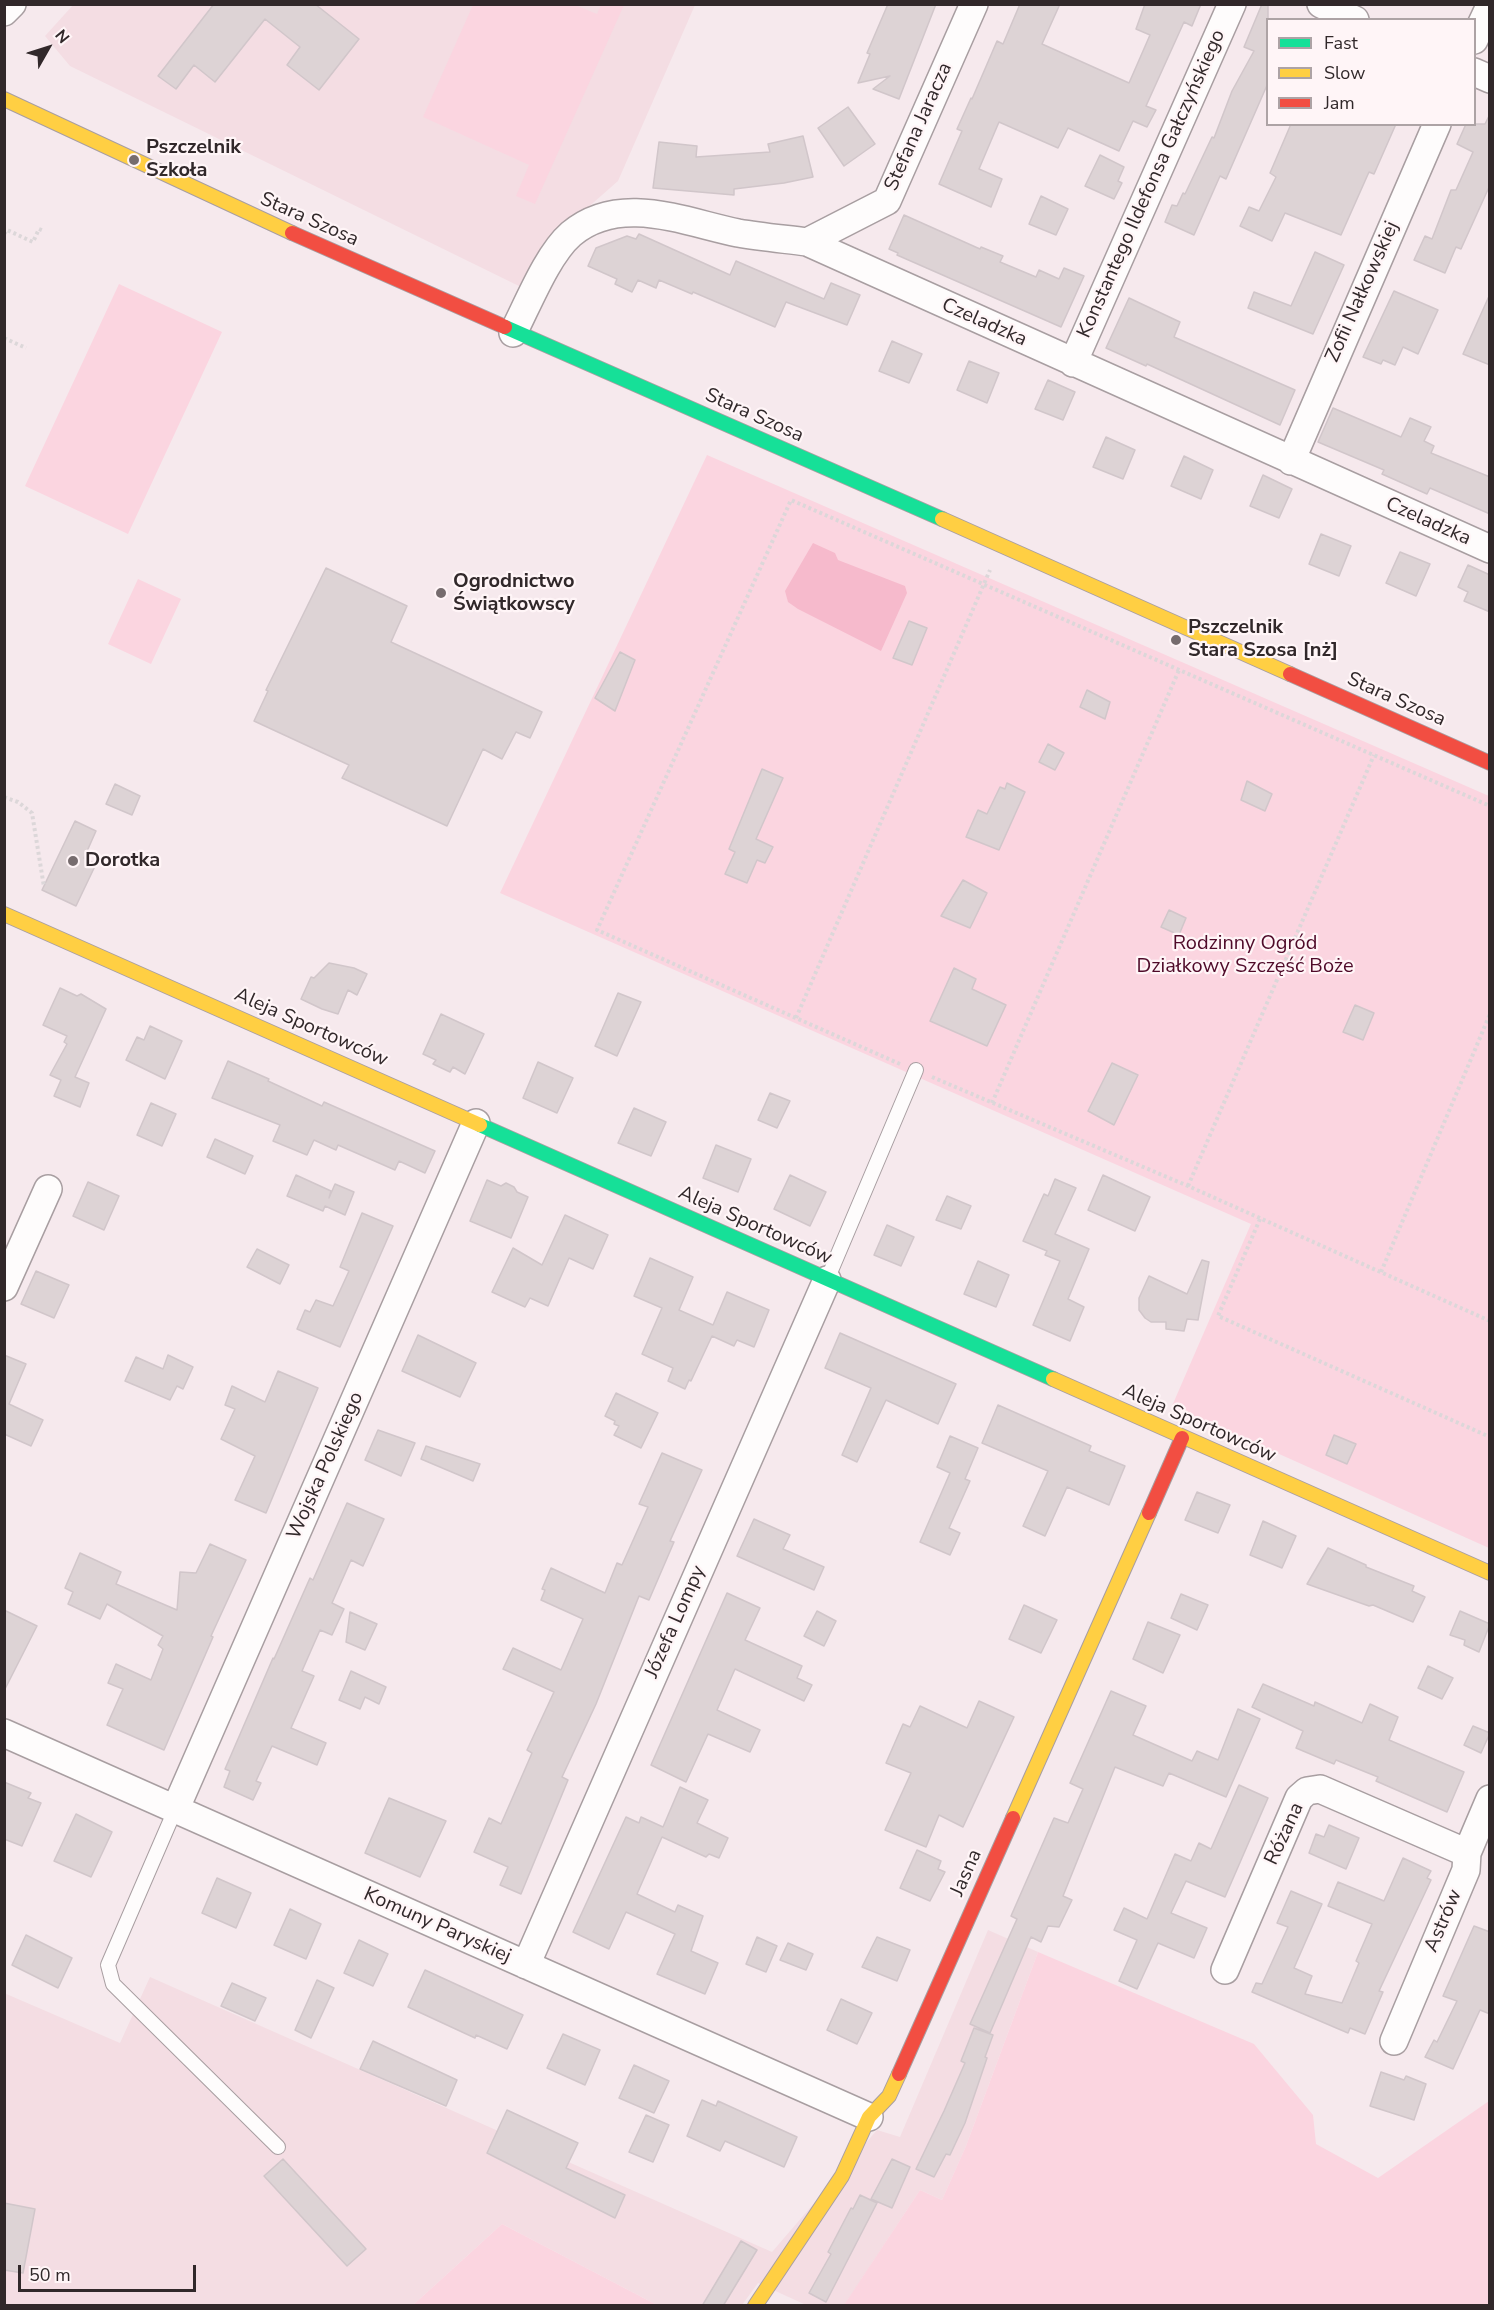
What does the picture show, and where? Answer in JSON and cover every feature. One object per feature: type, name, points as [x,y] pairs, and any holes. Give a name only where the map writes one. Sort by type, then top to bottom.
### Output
[{"type":"street","points":[[4,12],[12,4]]},
{"type":"street","name":"Stefana Jaracza","points":[[807,242],[886,201],[974,4]]},
{"type":"street","name":"Konstantego Ildefonsa Gałczyńskiego","points":[[1073,363],[1232,4]]},
{"type":"street","points":[[1321,4],[1351,18]]},
{"type":"street","points":[[1476,36],[1490,6]]},
{"type":"street","points":[[1476,73],[1490,79]]},
{"type":"street","name":"Stara Szosa","points":[[4,99],[199,192],[513,333],[970,531],[1490,763]]},
{"type":"street","name":"Zofii Nałkowskiej","points":[[1291,461],[1436,126]]},
{"type":"street","name":"Czeladzka","points":[[513,333],[544,268],[570,235],[595,219],[621,212],[644,212],[741,233],[807,242],[1490,549]]},
{"type":"street","name":"Aleja Sportowców","points":[[4,914],[1490,1573]]},
{"type":"street","name":"Wojska Polskiego","points":[[175,1810],[476,1123]]},
{"type":"street","points":[[4,1287],[48,1189]]},
{"type":"street","name":"Józefa Lompy","points":[[526,1965],[827,1280]]},
{"type":"street","name":"Jasna","points":[[755,2306],[842,2176],[869,2117],[889,2096],[1182,1438]]},
{"type":"street","name":"Komuny Paryskiej","points":[[4,1733],[869,2117]]},
{"type":"street","name":"Różana","points":[[1225,1970],[1299,1798],[1307,1791],[1320,1789],[1467,1852]]},
{"type":"street","name":"Astrów","points":[[1394,2041],[1466,1870],[1467,1852],[1490,1799]]},
{"type":"lane","points":[[827,1280],[916,1070]]},
{"type":"lane","points":[[175,1810],[108,1965],[113,1984],[278,2147]]},
{"type":"path","points":[[4,234],[7,230],[33,242],[39,229],[44,231]]},
{"type":"path","points":[[4,338],[26,348]]},
{"type":"path","points":[[1490,806],[791,500],[597,930],[1188,1186],[1490,1321]]},
{"type":"path","points":[[796,1018],[984,584]]},
{"type":"path","points":[[992,1103],[1179,670]]},
{"type":"path","points":[[1188,1186],[1374,755]]},
{"type":"path","points":[[4,797],[18,802],[32,813],[44,887]]},
{"type":"path","points":[[1381,1272],[1490,1014]]},
{"type":"path","points":[[1260,1219],[1218,1316],[1490,1437]]},
{"type":"shaded area","points":[[74,4],[695,5],[618,181],[585,210],[523,288],[70,66],[45,36]]},
{"type":"shaded area","points":[[813,543],[835,553],[838,560],[905,586],[907,593],[881,651],[788,602],[785,591]]},
{"type":"shaded area","points":[[988,1930],[1038,1952],[966,2146],[942,2200],[920,2190],[844,2306],[806,2305],[758,2283],[742,2305],[657,2305],[502,2224],[413,2305],[5,2305],[4,1993],[120,2043],[150,1977],[772,2252],[877,2130],[900,2137]]},
{"type":"green space","points":[[473,5],[575,5],[597,14],[601,5],[624,5],[535,204],[516,196],[529,165],[423,117]]},
{"type":"green space","points":[[119,284],[222,332],[128,534],[25,486]]},
{"type":"green space","name":"Rodzinny Ogród Działkowy Szczęść Boże","points":[[707,455],[1489,796],[1489,1548],[1172,1406],[1251,1224],[500,893]]},
{"type":"green space","points":[[138,579],[181,599],[151,664],[108,644]]},
{"type":"green space","points":[[1038,1952],[1254,2044],[1313,2115],[1316,2144],[1378,2178],[1489,2101],[1489,2305],[844,2305],[920,2190],[942,2200],[966,2146]]},
{"type":"green space","points":[[502,2224],[657,2305],[413,2305]]},
{"type":"building","points":[[214,4],[315,4],[359,39],[319,90],[287,65],[300,47],[265,19],[215,82],[194,65],[176,89],[158,76]]},
{"type":"building","points":[[888,4],[936,4],[899,99],[873,89],[890,76],[858,83],[870,54],[867,53]]},
{"type":"building","points":[[1020,4],[1060,4],[1042,44],[1129,83],[1150,35],[1136,29],[1145,4],[1201,4],[1192,26],[1184,22],[1146,106],[1156,110],[1147,127],[1133,121],[1119,151],[1068,128],[1058,148],[999,122],[979,169],[1002,179],[991,207],[939,184],[962,131],[957,129],[997,41],[1003,44]]},
{"type":"building","points":[[1262,4],[1268,4],[1266,88],[1226,179],[1220,176],[1194,235],[1165,222],[1172,205],[1177,206],[1183,193],[1185,194],[1212,137],[1214,138],[1232,91],[1254,51],[1244,47]]},
{"type":"building","points":[[848,107],[875,144],[844,166],[818,128]]},
{"type":"building","points":[[1490,114],[1490,185],[1461,249],[1456,247],[1445,273],[1414,260],[1425,236],[1432,239],[1451,190],[1456,190],[1473,152],[1457,144],[1465,126],[1485,124]]},
{"type":"building","points":[[1290,126],[1395,126],[1374,174],[1369,172],[1341,235],[1285,213],[1272,241],[1240,226],[1249,207],[1259,211],[1276,177],[1270,173]]},
{"type":"building","points":[[803,136],[813,177],[734,189],[734,195],[653,188],[659,142],[697,146],[696,157],[770,152],[768,144]]},
{"type":"building","points":[[1100,155],[1124,167],[1118,181],[1122,183],[1114,199],[1085,186]]},
{"type":"building","points":[[1041,196],[1068,209],[1056,235],[1029,224]]},
{"type":"building","points":[[904,215],[980,249],[981,247],[1003,256],[1000,262],[1036,277],[1039,270],[1059,279],[1064,268],[1084,276],[1061,327],[897,255],[898,253],[889,249]]},
{"type":"building","points":[[639,234],[730,275],[736,261],[824,299],[831,283],[860,295],[847,325],[786,302],[775,327],[659,280],[656,288],[638,280],[632,292],[615,284],[617,279],[588,266],[596,248],[627,236],[636,239]]},
{"type":"building","points":[[1315,252],[1344,265],[1313,334],[1248,308],[1254,292],[1291,306]]},
{"type":"building","points":[[1394,291],[1438,310],[1418,354],[1403,347],[1395,365],[1383,360],[1381,364],[1363,357]]},
{"type":"building","points":[[1490,294],[1490,365],[1463,354]]},
{"type":"building","points":[[1129,298],[1180,322],[1174,337],[1295,390],[1280,425],[1147,364],[1146,366],[1106,348]]},
{"type":"building","points":[[892,341],[922,354],[909,383],[879,371]]},
{"type":"building","points":[[969,361],[999,373],[987,403],[957,390]]},
{"type":"building","points":[[1048,380],[1075,392],[1063,420],[1035,409]]},
{"type":"building","points":[[1333,408],[1401,437],[1410,418],[1431,427],[1424,441],[1434,446],[1431,453],[1490,477],[1490,514],[1430,488],[1427,494],[1382,474],[1384,470],[1318,442]]},
{"type":"building","points":[[1106,437],[1135,450],[1123,479],[1093,467]]},
{"type":"building","points":[[1184,456],[1213,470],[1201,499],[1171,486]]},
{"type":"building","points":[[1263,475],[1292,489],[1279,518],[1250,506]]},
{"type":"building","points":[[1321,534],[1351,546],[1339,576],[1309,564]]},
{"type":"building","points":[[1400,552],[1430,564],[1416,596],[1386,583]]},
{"type":"building","points":[[1468,565],[1490,575],[1490,612],[1464,601],[1468,592],[1458,587]]},
{"type":"building","points":[[326,568],[407,606],[391,642],[542,712],[530,738],[516,732],[502,759],[483,749],[447,826],[342,778],[349,765],[254,721],[268,691],[266,690]]},
{"type":"building","points":[[909,621],[927,628],[912,665],[893,658]]},
{"type":"building","points":[[620,652],[635,660],[615,711],[595,698]]},
{"type":"building","points":[[1087,690],[1110,702],[1105,719],[1080,707]]},
{"type":"building","points":[[1048,744],[1064,753],[1055,770],[1039,762]]},
{"type":"building","points":[[762,769],[783,778],[756,839],[773,847],[765,863],[757,860],[747,883],[725,874],[735,852],[729,849]]},
{"type":"building","points":[[1247,781],[1272,794],[1265,811],[1241,800]]},
{"type":"building","points":[[1007,783],[1025,792],[999,850],[966,837],[978,810],[987,814],[1000,787],[1005,789]]},
{"type":"building","points":[[115,784],[140,796],[132,815],[106,804]]},
{"type":"building","name":"Dorotka","points":[[75,821],[96,831],[84,858],[96,864],[76,906],[42,890]]},
{"type":"building","points":[[963,880],[987,893],[970,928],[941,916]]},
{"type":"building","points":[[1169,910],[1186,918],[1179,935],[1161,927]]},
{"type":"building","points":[[329,963],[354,968],[367,974],[357,995],[348,990],[338,1014],[301,999],[311,977],[314,978]]},
{"type":"building","points":[[954,968],[976,979],[972,989],[1006,1005],[987,1046],[930,1021]]},
{"type":"building","points":[[60,988],[77,996],[81,994],[106,1009],[75,1077],[89,1083],[80,1107],[54,1096],[61,1080],[50,1075],[67,1044],[64,1042],[67,1036],[43,1025]]},
{"type":"building","points":[[618,993],[641,1002],[617,1056],[595,1046]]},
{"type":"building","points":[[1355,1005],[1374,1013],[1363,1040],[1343,1032]]},
{"type":"building","points":[[441,1014],[484,1034],[465,1074],[453,1067],[450,1072],[433,1064],[436,1060],[423,1054]]},
{"type":"building","points":[[150,1026],[182,1041],[165,1079],[126,1060],[137,1037],[144,1040]]},
{"type":"building","points":[[228,1061],[322,1106],[324,1102],[435,1151],[425,1173],[399,1161],[395,1170],[338,1145],[336,1150],[314,1140],[307,1155],[273,1141],[280,1125],[212,1098]]},
{"type":"building","points":[[538,1062],[573,1078],[557,1113],[523,1098]]},
{"type":"building","points":[[1112,1063],[1138,1075],[1114,1125],[1088,1111]]},
{"type":"building","points":[[770,1093],[790,1101],[777,1128],[758,1120]]},
{"type":"building","points":[[151,1103],[176,1114],[162,1146],[137,1135]]},
{"type":"building","points":[[634,1108],[666,1122],[651,1156],[618,1143]]},
{"type":"building","points":[[215,1139],[253,1156],[245,1174],[207,1157]]},
{"type":"building","points":[[716,1145],[751,1159],[738,1192],[703,1178]]},
{"type":"building","points":[[296,1175],[331,1191],[329,1198],[335,1184],[354,1192],[345,1215],[325,1206],[323,1211],[287,1196]]},
{"type":"building","points":[[790,1175],[826,1192],[810,1226],[774,1209]]},
{"type":"building","points":[[1103,1175],[1150,1197],[1135,1231],[1088,1210]]},
{"type":"building","points":[[1055,1179],[1076,1188],[1055,1234],[1089,1249],[1068,1299],[1084,1307],[1070,1341],[1033,1325],[1060,1261],[1045,1255],[1047,1251],[1023,1241],[1044,1194],[1048,1196]]},
{"type":"building","points":[[487,1180],[501,1186],[506,1183],[528,1197],[511,1238],[470,1221]]},
{"type":"building","points":[[88,1182],[119,1196],[104,1230],[73,1216]]},
{"type":"building","points":[[947,1196],[971,1206],[961,1229],[936,1220]]},
{"type":"building","points":[[362,1213],[393,1226],[340,1347],[297,1329],[305,1310],[310,1312],[316,1300],[333,1306],[349,1271],[340,1267]]},
{"type":"building","points":[[565,1215],[608,1235],[593,1269],[569,1258],[548,1306],[530,1298],[525,1307],[492,1292],[513,1248],[542,1265]]},
{"type":"building","points":[[887,1225],[914,1237],[901,1266],[874,1255]]},
{"type":"building","points":[[257,1249],[289,1265],[280,1284],[247,1267]]},
{"type":"building","points":[[650,1258],[693,1277],[679,1310],[713,1325],[727,1292],[769,1310],[754,1347],[737,1340],[734,1346],[712,1336],[685,1389],[668,1381],[673,1368],[642,1354],[662,1308],[634,1296]]},
{"type":"building","points":[[1202,1260],[1209,1262],[1198,1320],[1187,1319],[1184,1331],[1166,1329],[1166,1322],[1151,1322],[1145,1318],[1139,1310],[1139,1298],[1149,1276],[1187,1294]]},
{"type":"building","points":[[978,1261],[1009,1275],[996,1307],[964,1294]]},
{"type":"building","points":[[36,1271],[69,1285],[54,1318],[21,1304]]},
{"type":"building","points":[[840,1333],[956,1384],[938,1424],[886,1400],[857,1462],[842,1455],[871,1388],[825,1368]]},
{"type":"building","points":[[418,1335],[476,1363],[460,1397],[402,1371]]},
{"type":"building","points":[[4,1355],[26,1364],[9,1404],[43,1420],[31,1446],[4,1434]]},
{"type":"building","points":[[168,1355],[193,1367],[183,1389],[177,1386],[170,1400],[125,1381],[136,1357],[163,1369]]},
{"type":"building","points":[[278,1371],[318,1388],[266,1513],[235,1500],[255,1456],[221,1439],[235,1409],[225,1405],[232,1386],[265,1402]]},
{"type":"building","points":[[616,1393],[658,1413],[641,1448],[614,1435],[619,1426],[605,1416]]},
{"type":"building","points":[[998,1405],[1091,1446],[1089,1451],[1125,1466],[1109,1505],[1067,1487],[1045,1536],[1023,1526],[1048,1471],[982,1443]]},
{"type":"building","points":[[378,1430],[415,1443],[401,1476],[365,1460]]},
{"type":"building","points":[[1334,1435],[1356,1444],[1347,1464],[1326,1455]]},
{"type":"building","points":[[950,1436],[978,1448],[965,1479],[970,1481],[949,1528],[960,1533],[950,1555],[920,1542],[950,1473],[937,1467]]},
{"type":"building","points":[[426,1446],[480,1464],[473,1481],[421,1459]]},
{"type":"building","points":[[662,1453],[702,1470],[670,1541],[674,1542],[649,1600],[639,1596],[596,1704],[562,1777],[568,1780],[521,1894],[500,1885],[508,1867],[474,1852],[489,1818],[501,1824],[532,1753],[527,1750],[554,1692],[503,1669],[513,1648],[561,1670],[583,1619],[541,1600],[545,1590],[542,1589],[551,1568],[605,1593],[617,1563],[622,1565],[648,1507],[639,1504]]},
{"type":"building","points":[[1197,1492],[1230,1505],[1218,1533],[1185,1520]]},
{"type":"building","points":[[347,1503],[384,1519],[363,1566],[351,1560],[332,1603],[344,1609],[332,1635],[320,1630],[302,1671],[314,1676],[291,1728],[326,1743],[317,1765],[272,1746],[256,1781],[261,1783],[253,1800],[224,1787],[230,1771],[225,1769],[273,1658],[310,1578],[313,1580]]},
{"type":"building","points":[[754,1519],[790,1535],[783,1549],[824,1567],[814,1590],[737,1556]]},
{"type":"building","points":[[1263,1521],[1296,1536],[1282,1568],[1250,1555]]},
{"type":"building","points":[[210,1544],[246,1560],[211,1636],[213,1637],[164,1750],[107,1725],[123,1689],[108,1683],[116,1664],[151,1680],[163,1649],[158,1645],[163,1636],[107,1604],[100,1619],[68,1604],[73,1592],[65,1588],[80,1553],[121,1572],[116,1584],[177,1610],[180,1572],[196,1573]]},
{"type":"building","points":[[1328,1548],[1366,1567],[1414,1586],[1412,1591],[1425,1597],[1413,1622],[1373,1605],[1369,1606],[1307,1584]]},
{"type":"building","points":[[727,1593],[760,1608],[745,1640],[802,1666],[797,1678],[812,1685],[804,1701],[735,1669],[717,1710],[760,1730],[750,1752],[708,1734],[686,1782],[651,1765]]},
{"type":"building","points":[[1181,1594],[1208,1605],[1197,1630],[1171,1618]]},
{"type":"building","points":[[1024,1605],[1057,1620],[1041,1653],[1009,1639]]},
{"type":"building","points":[[4,1610],[37,1626],[4,1691]]},
{"type":"building","points":[[817,1611],[836,1621],[824,1646],[804,1636]]},
{"type":"building","points":[[1460,1611],[1490,1624],[1479,1652],[1464,1645],[1465,1640],[1450,1635]]},
{"type":"building","points":[[350,1612],[377,1624],[365,1650],[346,1642]]},
{"type":"building","points":[[1148,1622],[1180,1635],[1163,1673],[1133,1659]]},
{"type":"building","points":[[1428,1666],[1453,1678],[1442,1699],[1418,1688]]},
{"type":"building","points":[[351,1671],[386,1687],[379,1704],[365,1697],[360,1709],[339,1700]]},
{"type":"building","points":[[1263,1684],[1314,1706],[1315,1702],[1362,1723],[1370,1704],[1398,1717],[1389,1740],[1464,1772],[1447,1812],[1376,1781],[1378,1777],[1336,1760],[1334,1764],[1296,1748],[1303,1731],[1252,1707]]},
{"type":"building","points":[[1111,1691],[1146,1706],[1133,1735],[1192,1761],[1197,1751],[1218,1760],[1238,1709],[1260,1719],[1226,1797],[1169,1773],[1163,1786],[1115,1767],[1063,1896],[1072,1900],[1059,1927],[1048,1926],[1041,1942],[1031,1937],[990,2033],[970,2024],[1017,1919],[1011,1916],[1054,1818],[1068,1823],[1083,1789],[1070,1783]]},
{"type":"building","points":[[979,1701],[1014,1717],[963,1827],[939,1815],[926,1847],[885,1830],[911,1773],[886,1763],[903,1724],[910,1727],[920,1706],[967,1728]]},
{"type":"building","points":[[1473,1726],[1490,1733],[1481,1753],[1464,1745]]},
{"type":"building","points":[[4,1782],[31,1793],[28,1798],[41,1803],[22,1846],[4,1839]]},
{"type":"building","points":[[1239,1785],[1268,1798],[1225,1897],[1186,1881],[1171,1913],[1207,1928],[1194,1958],[1158,1943],[1137,1989],[1119,1981],[1137,1940],[1114,1930],[1124,1908],[1147,1919],[1175,1854],[1191,1861],[1199,1843],[1211,1849]]},
{"type":"building","points":[[680,1787],[708,1800],[697,1823],[728,1838],[719,1858],[709,1854],[706,1857],[662,1837],[637,1894],[675,1912],[678,1905],[703,1916],[691,1951],[718,1963],[705,1994],[657,1974],[675,1934],[626,1912],[609,1949],[573,1932],[626,1817],[639,1823],[641,1817],[663,1827]]},
{"type":"building","points":[[389,1798],[446,1821],[420,1877],[365,1853]]},
{"type":"building","points":[[76,1814],[112,1832],[91,1877],[54,1861]]},
{"type":"building","points":[[1329,1825],[1359,1838],[1346,1869],[1309,1853],[1316,1834],[1324,1837]]},
{"type":"building","points":[[917,1850],[941,1861],[938,1869],[945,1872],[930,1901],[900,1888]]},
{"type":"building","points":[[1403,1858],[1431,1871],[1427,1878],[1431,1880],[1379,1991],[1383,1992],[1365,2034],[1350,2028],[1348,2033],[1252,1992],[1256,1983],[1262,1984],[1288,1927],[1277,1923],[1291,1891],[1322,1904],[1294,1968],[1312,1976],[1305,1994],[1342,2003],[1359,1963],[1356,1961],[1372,1924],[1328,1906],[1338,1882],[1384,1901]]},
{"type":"building","points":[[217,1878],[251,1893],[236,1928],[202,1913]]},
{"type":"building","points":[[290,1909],[321,1924],[306,1959],[274,1945]]},
{"type":"building","points":[[1474,1926],[1490,1932],[1490,2014],[1480,2010],[1453,2069],[1425,2057],[1434,2040],[1437,2042],[1457,2001],[1443,1996]]},
{"type":"building","points":[[26,1935],[72,1958],[58,1988],[12,1965]]},
{"type":"building","points":[[757,1937],[777,1946],[766,1972],[746,1964]]},
{"type":"building","points":[[877,1937],[910,1950],[897,1981],[862,1967]]},
{"type":"building","points":[[359,1940],[388,1954],[373,1986],[344,1973]]},
{"type":"building","points":[[788,1943],[813,1954],[806,1970],[780,1960]]},
{"type":"building","points":[[425,1970],[523,2015],[507,2049],[476,2035],[475,2038],[408,2007]]},
{"type":"building","points":[[317,1980],[334,1988],[311,2038],[295,2030]]},
{"type":"building","points":[[232,1983],[266,1998],[255,2021],[221,2006]]},
{"type":"building","points":[[841,1999],[872,2013],[857,2044],[827,2030]]},
{"type":"building","points":[[974,2028],[993,2035],[985,2057],[987,2058],[965,2123],[950,2155],[946,2154],[934,2177],[916,2169],[965,2063],[961,2061]]},
{"type":"building","points":[[563,2034],[600,2050],[585,2085],[547,2068]]},
{"type":"building","points":[[373,2041],[457,2080],[446,2106],[360,2069]]},
{"type":"building","points":[[634,2065],[669,2081],[654,2113],[619,2098]]},
{"type":"building","points":[[1381,2072],[1404,2080],[1406,2076],[1426,2084],[1414,2120],[1370,2106]]},
{"type":"building","points":[[702,2100],[716,2106],[718,2101],[797,2137],[784,2167],[725,2141],[720,2151],[687,2136]]},
{"type":"building","points":[[507,2110],[578,2143],[566,2168],[625,2195],[615,2218],[487,2153]]},
{"type":"building","points":[[646,2115],[669,2125],[653,2162],[629,2152]]},
{"type":"building","points":[[283,2159],[366,2249],[347,2266],[264,2176]]},
{"type":"building","points":[[892,2159],[910,2167],[892,2208],[871,2199]]},
{"type":"building","points":[[860,2195],[877,2203],[826,2302],[809,2293],[831,2254],[828,2252]]},
{"type":"building","points":[[4,2203],[35,2209],[23,2273],[4,2270]]},
{"type":"building","points":[[741,2241],[757,2250],[723,2306],[702,2306]]},
{"type":"traffic: fast","points":[[505,327],[942,519]]},
{"type":"traffic: fast","points":[[480,1125],[1053,1379]]},
{"type":"traffic: slow","points":[[4,99],[292,233]]},
{"type":"traffic: slow","points":[[942,519],[1290,674]]},
{"type":"traffic: slow","points":[[4,914],[480,1125]]},
{"type":"traffic: slow","points":[[1053,1379],[1490,1573]]},
{"type":"traffic: slow","points":[[1013,1818],[1149,1513]]},
{"type":"traffic: slow","points":[[755,2306],[842,2176],[869,2117],[889,2096],[899,2074]]},
{"type":"traffic: jam","points":[[292,233],[505,327]]},
{"type":"traffic: jam","points":[[1290,674],[1490,763]]},
{"type":"traffic: jam","points":[[1149,1513],[1182,1438]]},
{"type":"traffic: jam","points":[[899,2074],[1013,1818]]},
{"type":"place","name":"Pszczelnik Szkoła","points":[[134,160]]},
{"type":"place","name":"Ogrodnictwo Świątkowscy","points":[[441,593]]},
{"type":"place","name":"Pszczelnik Stara Szosa [nż]","points":[[1176,640]]},
{"type":"place","name":"Dorotka","points":[[73,861]]}]
